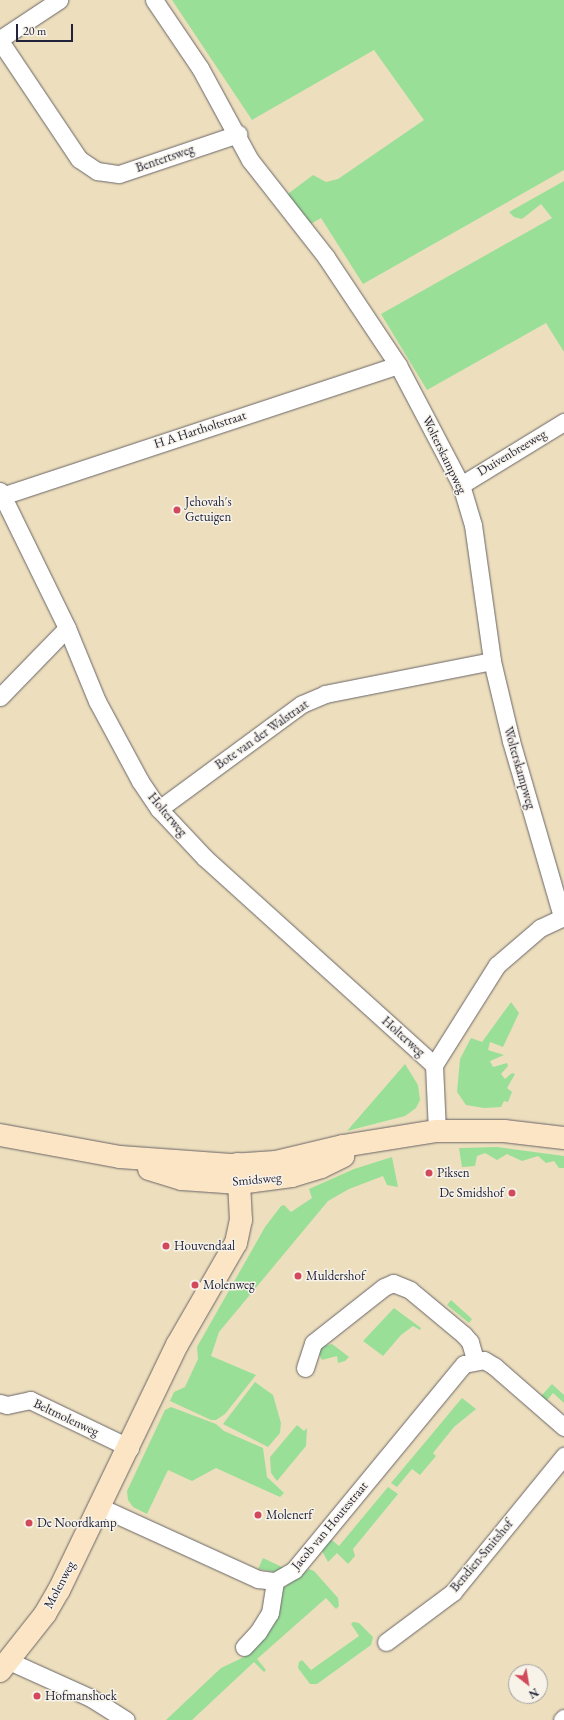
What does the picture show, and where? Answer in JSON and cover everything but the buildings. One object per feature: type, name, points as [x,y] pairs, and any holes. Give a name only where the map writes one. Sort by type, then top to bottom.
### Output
[{"type":"main road","name":"Smidsweg","points":[[0,1135],[120,1157],[239,1174],[276,1162],[390,1138],[437,1131],[504,1131],[564,1138]]},
{"type":"main road","name":"Molenweg","points":[[4,1666],[45,1614],[59,1590],[130,1448],[177,1345],[236,1243],[241,1224],[239,1174]]},
{"type":"street","points":[[0,40],[59,0]]},
{"type":"street","points":[[154,0],[200,68],[238,134]]},
{"type":"street","name":"Bentertsweg","points":[[0,40],[79,159],[97,171],[119,174],[238,134]]},
{"type":"street","name":"Wolterskampweg","points":[[238,134],[250,160],[326,257],[398,365],[461,485],[476,538],[492,661],[511,741],[563,917]]},
{"type":"street","name":"H A Hartholtstraat","points":[[1,493],[398,365]]},
{"type":"street","name":"Duivenbreeweg","points":[[461,485],[564,422]]},
{"type":"street","name":"Holterweg","points":[[1,493],[67,628],[97,701],[140,781],[160,809],[205,858],[434,1065]]},
{"type":"street","points":[[0,697],[67,628]]},
{"type":"street","name":"Bote van der Walstraat","points":[[160,809],[302,704],[325,694],[492,661]]},
{"type":"street","points":[[437,1131],[434,1065],[497,965],[540,928],[563,917]]},
{"type":"street","points":[[305,1368],[313,1343],[384,1287],[394,1283],[403,1285],[464,1335],[470,1342],[475,1360],[484,1360],[494,1366],[564,1427]]},
{"type":"street","name":"Jacob van Houtestraat","points":[[274,1581],[294,1570],[456,1371],[464,1364],[475,1360]]},
{"type":"street","name":"Beltmolenweg","points":[[0,1403],[7,1405],[30,1400],[130,1448]]},
{"type":"street","name":"Bendien-Smitshof","points":[[386,1642],[453,1592],[564,1456]]},
{"type":"street","points":[[100,1507],[258,1579],[274,1581],[270,1613],[258,1632],[244,1647]]},
{"type":"street","points":[[4,1666],[92,1698],[126,1720]]},
{"type":"green space","points":[[172,0],[564,0],[564,170],[363,284],[321,218],[309,225],[287,198],[289,193],[313,175],[326,182],[338,179],[424,120],[374,50],[252,120]]},
{"type":"green space","points":[[564,181],[564,352],[546,323],[427,390],[381,314],[552,218],[541,204],[522,219],[514,217],[509,212]]},
{"type":"green space","points":[[511,1002],[519,1013],[503,1047],[490,1042],[488,1050],[504,1055],[490,1061],[493,1067],[507,1063],[508,1066],[501,1074],[505,1079],[512,1073],[515,1074],[507,1088],[512,1092],[508,1102],[504,1101],[501,1107],[484,1108],[466,1105],[457,1092],[460,1059],[471,1038],[482,1042]]},
{"type":"green space","points":[[405,1064],[418,1085],[420,1100],[416,1108],[405,1116],[347,1131]]},
{"type":"green space","points":[[497,1147],[564,1156],[564,1168],[559,1168],[554,1161],[546,1163],[538,1156],[522,1161],[507,1154],[497,1160],[485,1153],[477,1156],[475,1166],[462,1167],[459,1148]]},
{"type":"green space","points":[[392,1157],[398,1187],[387,1185],[383,1176],[349,1189],[328,1201],[219,1332],[211,1356],[256,1375],[225,1414],[216,1420],[211,1420],[170,1401],[174,1392],[185,1387],[198,1359],[197,1347],[265,1227],[281,1206],[284,1205],[291,1212],[312,1198],[309,1189],[354,1169]]},
{"type":"green space","points":[[451,1300],[472,1319],[469,1323],[447,1305]]},
{"type":"green space","points":[[394,1308],[421,1328],[420,1330],[413,1326],[401,1335],[383,1356],[363,1341]]},
{"type":"green space","points":[[332,1344],[349,1357],[345,1361],[338,1363],[337,1356],[322,1360],[318,1352],[324,1346]]},
{"type":"green space","points":[[255,1382],[273,1395],[281,1423],[280,1433],[268,1447],[223,1424]]},
{"type":"green space","points":[[552,1384],[564,1395],[564,1403],[553,1393],[543,1405],[541,1396]]},
{"type":"green space","points":[[462,1398],[476,1409],[454,1427],[433,1453],[436,1456],[420,1475],[412,1469],[397,1487],[391,1483]]},
{"type":"green space","points":[[171,1407],[216,1424],[224,1431],[263,1448],[267,1477],[284,1493],[280,1497],[216,1468],[192,1481],[168,1470],[147,1514],[133,1507],[128,1500],[127,1491],[165,1410]]},
{"type":"green space","points":[[297,1425],[304,1431],[307,1428],[306,1446],[277,1481],[271,1473],[270,1457]]},
{"type":"green space","points":[[388,1487],[398,1494],[353,1549],[355,1556],[348,1564],[337,1553],[328,1562],[322,1551],[328,1537],[339,1546]]},
{"type":"green space","points":[[263,1558],[284,1568],[275,1572],[258,1569]]},
{"type":"green space","points":[[309,1569],[314,1571],[338,1598],[339,1606],[336,1609],[326,1598],[257,1659],[266,1670],[264,1672],[254,1662],[192,1720],[166,1720],[221,1668],[244,1657],[267,1635],[276,1618],[282,1589]]},
{"type":"green space","points":[[353,1622],[359,1623],[373,1637],[371,1645],[317,1684],[310,1684],[298,1668],[299,1662],[302,1660],[311,1670],[359,1636],[351,1624]]},
{"type":"place","name":"Jehovah's Getuigen","points":[[177,510]]},
{"type":"place","name":"Piksen","points":[[429,1173]]},
{"type":"place","name":"De Smidshof","points":[[512,1193]]},
{"type":"place","name":"Houvendaal","points":[[166,1246]]},
{"type":"place","name":"Muldershof","points":[[298,1276]]},
{"type":"place","name":"Molenweg","points":[[195,1285]]},
{"type":"place","name":"Molenerf","points":[[258,1515]]},
{"type":"place","name":"De Noordkamp","points":[[29,1523]]},
{"type":"place","name":"Hofmanshoek","points":[[37,1696]]}]
